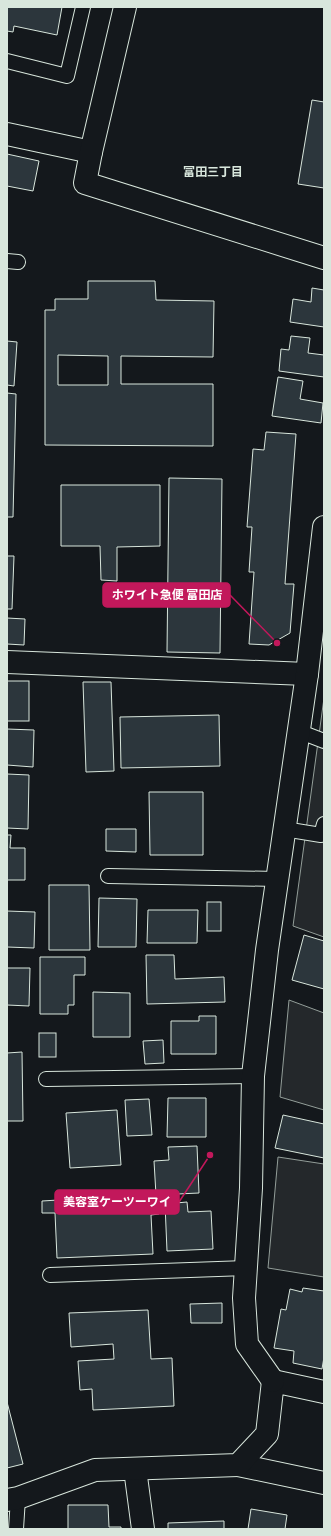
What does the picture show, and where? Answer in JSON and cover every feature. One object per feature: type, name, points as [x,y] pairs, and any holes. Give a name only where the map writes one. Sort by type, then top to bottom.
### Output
[{"type":"street","points":[[125,7],[85,183],[324,258]]},
{"type":"street","points":[[7,134],[91,152]]},
{"type":"street","points":[[238,1465],[267,1434],[273,1381],[247,1344],[244,1298],[251,1188],[253,1076],[267,950],[306,674],[324,527]]},
{"type":"street","points":[[7,662],[306,674]]},
{"type":"street","points":[[273,1381],[324,1392]]},
{"type":"street","points":[[12,1499],[95,1470],[238,1465],[324,1483]]},
{"type":"street","points":[[136,1469],[143,1529]]},
{"type":"lane","points":[[7,61],[67,76],[83,7]]},
{"type":"lane","points":[[298,731],[324,741]]},
{"type":"lane","points":[[284,829],[322,835],[324,824]]},
{"type":"lane","points":[[108,876],[277,879]]},
{"type":"lane","points":[[46,1079],[253,1076]]},
{"type":"lane","points":[[50,1275],[246,1268]]},
{"type":"lane","points":[[12,1499],[16,1529]]},
{"type":"shaded area","points":[[324,698],[324,937],[293,926]]},
{"type":"shaded area","points":[[289,1000],[324,1013],[324,1110],[280,1097]]},
{"type":"shaded area","points":[[278,1157],[324,1164],[324,1277],[268,1268]]},
{"type":"building","points":[[7,7],[62,7],[57,35],[14,26],[13,32],[7,31]]},
{"type":"building","points":[[312,100],[324,102],[324,188],[298,184]]},
{"type":"building","points":[[7,154],[39,161],[33,191],[7,186]]},
{"type":"building","points":[[88,281],[155,281],[156,300],[214,301],[213,357],[121,356],[121,384],[213,384],[213,446],[45,445],[45,310],[55,310],[55,299],[88,299]],"holes":[[[58,355],[108,356],[108,385],[58,385]]]},
{"type":"building","points":[[312,288],[324,290],[324,327],[290,322],[293,299],[311,302]]},
{"type":"building","points":[[291,336],[310,338],[308,353],[324,355],[324,377],[279,371],[281,349],[289,350]]},
{"type":"building","points":[[7,341],[17,342],[14,386],[7,385]]},
{"type":"building","points":[[278,377],[303,381],[300,399],[323,403],[321,423],[272,416]]},
{"type":"building","points":[[7,393],[16,394],[13,517],[7,517]]},
{"type":"building","points":[[266,432],[296,434],[285,584],[294,584],[290,633],[269,645],[249,644],[254,572],[249,572],[252,527],[247,527],[253,449],[264,450]]},
{"type":"building","points":[[169,478],[222,479],[220,653],[167,652]]},
{"type":"building","points":[[61,485],[160,485],[160,546],[117,547],[117,581],[101,580],[100,546],[61,546]]},
{"type":"building","points":[[7,556],[14,556],[12,609],[7,609]]},
{"type":"building","points":[[7,618],[25,619],[24,645],[7,644]]},
{"type":"building","points":[[7,681],[29,681],[29,721],[7,721]]},
{"type":"building","points":[[83,682],[111,682],[114,771],[86,772]]},
{"type":"building","points":[[219,715],[220,766],[121,768],[120,717]]},
{"type":"building","points":[[7,729],[34,730],[33,767],[7,765]]},
{"type":"building","points":[[7,774],[29,775],[28,829],[7,828]]},
{"type":"building","points":[[149,792],[203,792],[203,855],[150,855]]},
{"type":"building","points":[[106,829],[136,829],[136,852],[106,851]]},
{"type":"building","points":[[7,835],[11,835],[10,848],[25,848],[25,880],[7,880]]},
{"type":"building","points":[[49,885],[89,885],[90,950],[49,950]]},
{"type":"building","points":[[99,898],[137,899],[136,947],[98,947]]},
{"type":"building","points":[[207,902],[221,902],[221,931],[207,931]]},
{"type":"building","points":[[148,910],[198,910],[197,943],[147,943]]},
{"type":"building","points":[[7,911],[35,912],[34,948],[7,947]]},
{"type":"building","points":[[304,935],[324,941],[324,989],[292,980]]},
{"type":"building","points":[[146,955],[174,955],[175,979],[224,977],[225,1002],[147,1004]]},
{"type":"building","points":[[40,957],[85,957],[85,975],[74,975],[74,1005],[68,1005],[68,1014],[40,1014]]},
{"type":"building","points":[[7,968],[30,968],[29,1006],[7,1005]]},
{"type":"building","points":[[93,992],[130,993],[130,1037],[93,1037]]},
{"type":"building","points":[[199,1016],[216,1016],[216,1054],[171,1054],[171,1021],[199,1021]]},
{"type":"building","points":[[39,1033],[56,1033],[56,1057],[39,1057]]},
{"type":"building","points":[[163,1040],[164,1063],[145,1064],[143,1041]]},
{"type":"building","points":[[22,1052],[23,1121],[7,1121],[7,1053]]},
{"type":"building","points":[[168,1098],[206,1098],[206,1137],[167,1137]]},
{"type":"building","points":[[149,1099],[152,1135],[127,1136],[125,1100]]},
{"type":"building","points":[[117,1110],[121,1165],[70,1168],[66,1113]]},
{"type":"building","points":[[283,1115],[324,1124],[324,1158],[275,1148]]},
{"type":"building","points":[[197,1146],[199,1193],[156,1195],[154,1161],[169,1160],[168,1147]]},
{"type":"building","points":[[75,1199],[76,1211],[126,1209],[126,1202],[158,1201],[159,1214],[151,1215],[153,1254],[57,1258],[55,1213],[42,1213],[42,1201]]},
{"type":"building","points":[[187,1202],[188,1212],[211,1211],[213,1249],[167,1251],[165,1204]]},
{"type":"building","points":[[303,1288],[324,1291],[324,1357],[322,1369],[293,1363],[294,1351],[274,1348],[281,1309],[286,1310],[290,1289],[302,1292]]},
{"type":"building","points":[[222,1303],[222,1323],[191,1323],[190,1304]]},
{"type":"building","points":[[148,1310],[151,1359],[172,1358],[174,1406],[93,1410],[92,1389],[80,1390],[78,1361],[114,1359],[113,1344],[71,1347],[69,1313]]},
{"type":"building","points":[[7,1402],[23,1464],[7,1468]]},
{"type":"building","points":[[68,1505],[108,1505],[109,1527],[121,1527],[121,1529],[68,1529]]},
{"type":"building","points":[[251,1509],[287,1515],[285,1529],[248,1529]]},
{"type":"building","points":[[224,1521],[224,1529],[168,1529],[168,1523]]},
{"type":"place","name":"ホワイト急便 富田店","points":[[277,643]]},
{"type":"place","name":"美容室ケーツーワイ","points":[[210,1155]]},
{"type":"district","name":"富田三丁目","points":[[213,172]]}]
